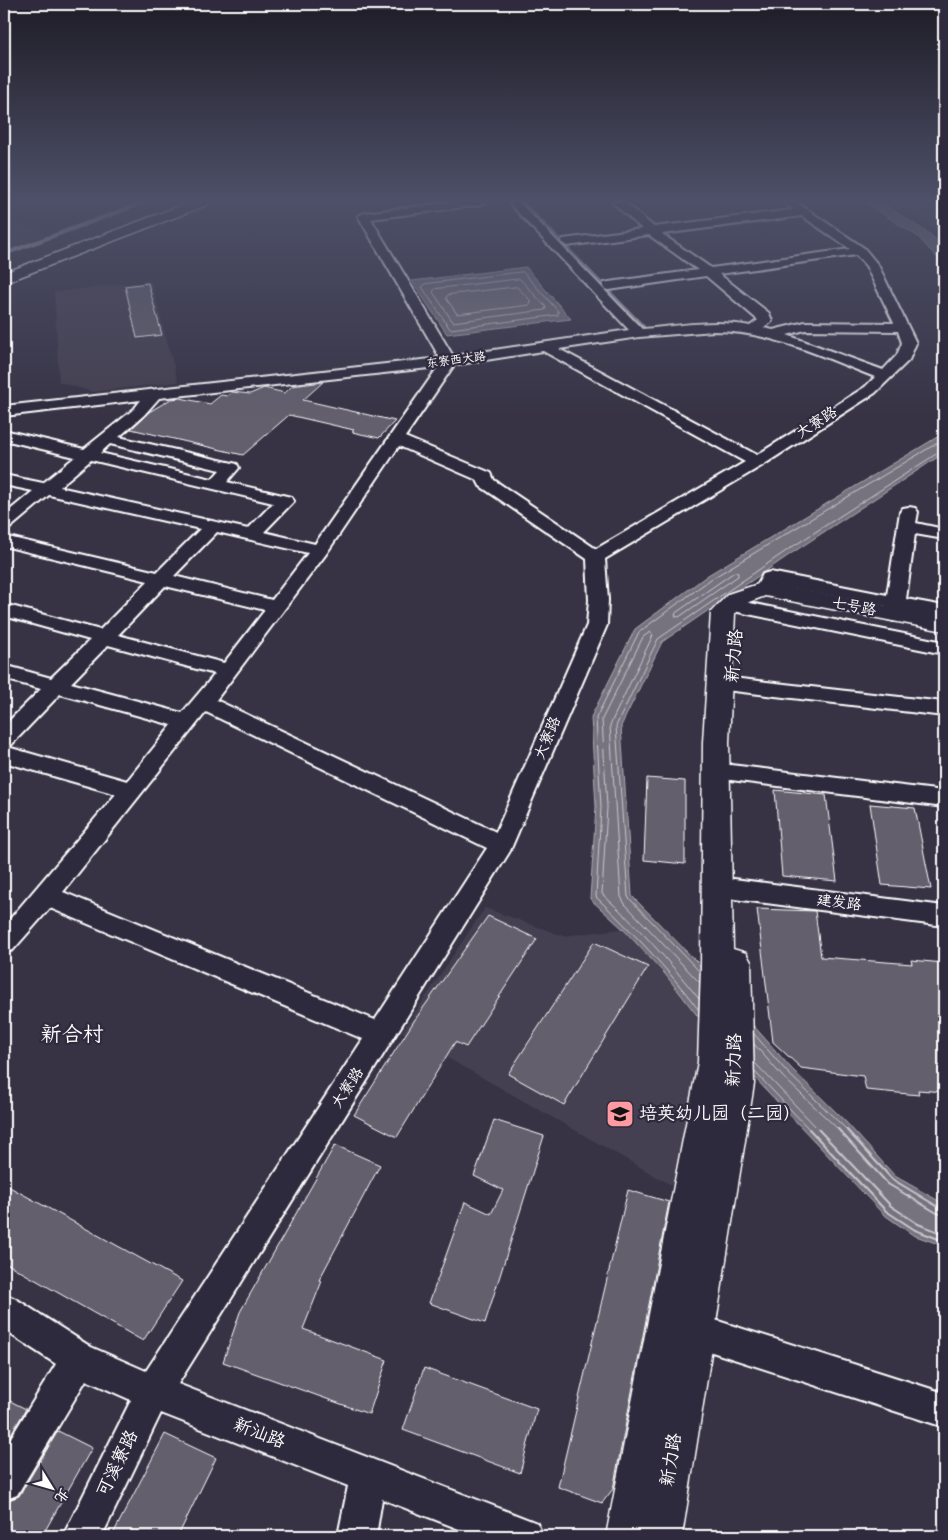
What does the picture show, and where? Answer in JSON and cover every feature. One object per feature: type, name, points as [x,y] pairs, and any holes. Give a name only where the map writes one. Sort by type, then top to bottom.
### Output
[{"type":"main road","name":"七号路","points":[[760,600],[895,609],[944,624]]},
{"type":"main road","name":"七号路","points":[[760,600],[944,636]]},
{"type":"main road","name":"新力路","points":[[659,1536],[693,1330],[725,1073],[726,974],[734,890],[731,773],[732,685],[729,632],[740,613],[760,600]]},
{"type":"main road","points":[[726,974],[716,742],[729,632]]},
{"type":"main road","points":[[629,1536],[725,1073]]},
{"type":"street","points":[[4,942],[47,896],[229,671],[320,550],[448,361],[398,274]]},
{"type":"street","points":[[582,274],[639,333]]},
{"type":"street","points":[[609,286],[697,274]]},
{"type":"street","points":[[712,274],[764,316],[765,321],[754,330]]},
{"type":"street","name":"大寮路","points":[[153,1392],[502,845],[597,625],[600,609],[596,558],[757,462],[870,390],[904,357],[909,343],[876,274]]},
{"type":"street","points":[[773,334],[805,326],[903,327]]},
{"type":"street","name":"东寮西大路","points":[[4,412],[448,361],[639,333],[721,327],[773,334],[884,375]]},
{"type":"street","points":[[547,348],[757,462]]},
{"type":"street","points":[[4,524],[107,439],[138,412],[154,394]]},
{"type":"street","points":[[4,422],[21,409]]},
{"type":"street","points":[[4,435],[285,501],[251,536]]},
{"type":"street","points":[[107,439],[231,468],[216,484]]},
{"type":"street","points":[[396,439],[485,477],[486,482],[596,558]]},
{"type":"street","points":[[4,480],[212,528],[320,550]]},
{"type":"street","points":[[944,534],[908,520],[895,609],[944,612]]},
{"type":"street","points":[[4,739],[212,528]]},
{"type":"street","points":[[4,541],[277,607]]},
{"type":"street","points":[[760,600],[944,648]]},
{"type":"street","points":[[4,610],[229,671]]},
{"type":"street","points":[[4,672],[186,722]]},
{"type":"street","points":[[732,685],[944,709]]},
{"type":"street","points":[[202,702],[502,845]]},
{"type":"street","points":[[4,754],[131,790]]},
{"type":"street","points":[[731,773],[944,799]]},
{"type":"street","name":"建发路","points":[[734,890],[944,916]]},
{"type":"street","points":[[47,896],[382,1035]]},
{"type":"street","name":"新汕路","points":[[4,1311],[79,1359],[153,1392],[524,1536]]},
{"type":"street","points":[[693,1330],[944,1410]]},
{"type":"street","points":[[4,1482],[79,1359]]},
{"type":"street","name":"可溪寮路","points":[[82,1536],[153,1392]]},
{"type":"street","points":[[357,1536],[368,1476]]},
{"type":"shaded area","points":[[151,281],[178,382],[93,392],[59,382],[54,292]]},
{"type":"shaded area","name":"培英幼儿园（二园）","points":[[485,908],[563,936],[623,929],[665,974],[703,1023],[689,1195],[402,1032]]},
{"type":"water","points":[[470,274],[532,274],[571,319],[447,334],[412,281]]},
{"type":"water","points":[[944,433],[944,453],[792,553],[662,642],[621,726],[632,896],[698,963],[791,1068],[845,1121],[895,1176],[944,1204],[944,1246],[913,1235],[883,1214],[703,1023],[665,974],[623,929],[590,899],[596,807],[591,717],[635,629],[708,575]]},
{"type":"building","points":[[148,283],[162,335],[137,338],[125,286]]},
{"type":"building","points":[[323,382],[303,400],[395,421],[379,438],[352,432],[354,430],[289,415],[243,455],[131,429],[149,412],[171,399],[180,398],[210,404],[221,395],[227,396],[232,392],[250,394],[264,388],[285,393],[292,386]]},
{"type":"building","points":[[647,778],[685,781],[685,864],[644,860]]},
{"type":"building","points":[[775,790],[826,795],[837,881],[782,876]]},
{"type":"building","points":[[870,804],[915,808],[931,889],[882,885]]},
{"type":"building","points":[[757,909],[815,911],[821,957],[912,964],[911,960],[944,963],[944,1092],[918,1090],[919,1095],[866,1090],[863,1076],[801,1068],[773,1042]]},
{"type":"building","points":[[488,916],[537,939],[466,1047],[455,1042],[397,1137],[354,1115],[414,1021]]},
{"type":"building","points":[[594,942],[648,967],[564,1105],[508,1074]]},
{"type":"building","points":[[494,1120],[544,1136],[485,1323],[429,1303],[465,1202],[491,1214],[503,1190],[474,1176]]},
{"type":"building","points":[[335,1145],[380,1165],[319,1280],[322,1281],[303,1329],[387,1360],[369,1414],[223,1362],[240,1312]]},
{"type":"building","points":[[4,1184],[182,1281],[143,1341],[4,1262]]},
{"type":"building","points":[[628,1190],[669,1202],[613,1489],[602,1503],[558,1487]]},
{"type":"building","points":[[424,1368],[537,1409],[520,1473],[403,1430]]},
{"type":"building","points":[[4,1398],[26,1409],[4,1446]]},
{"type":"building","points":[[58,1431],[92,1448],[42,1536],[4,1536],[4,1502],[19,1496]]},
{"type":"building","points":[[165,1434],[216,1458],[178,1536],[112,1536]]},
{"type":"waterway","points":[[592,274],[643,327]]},
{"type":"place","name":"培英幼儿园（二园）","points":[[620,1114]]},
{"type":"district","name":"新合村","points":[[72,1035]]}]
